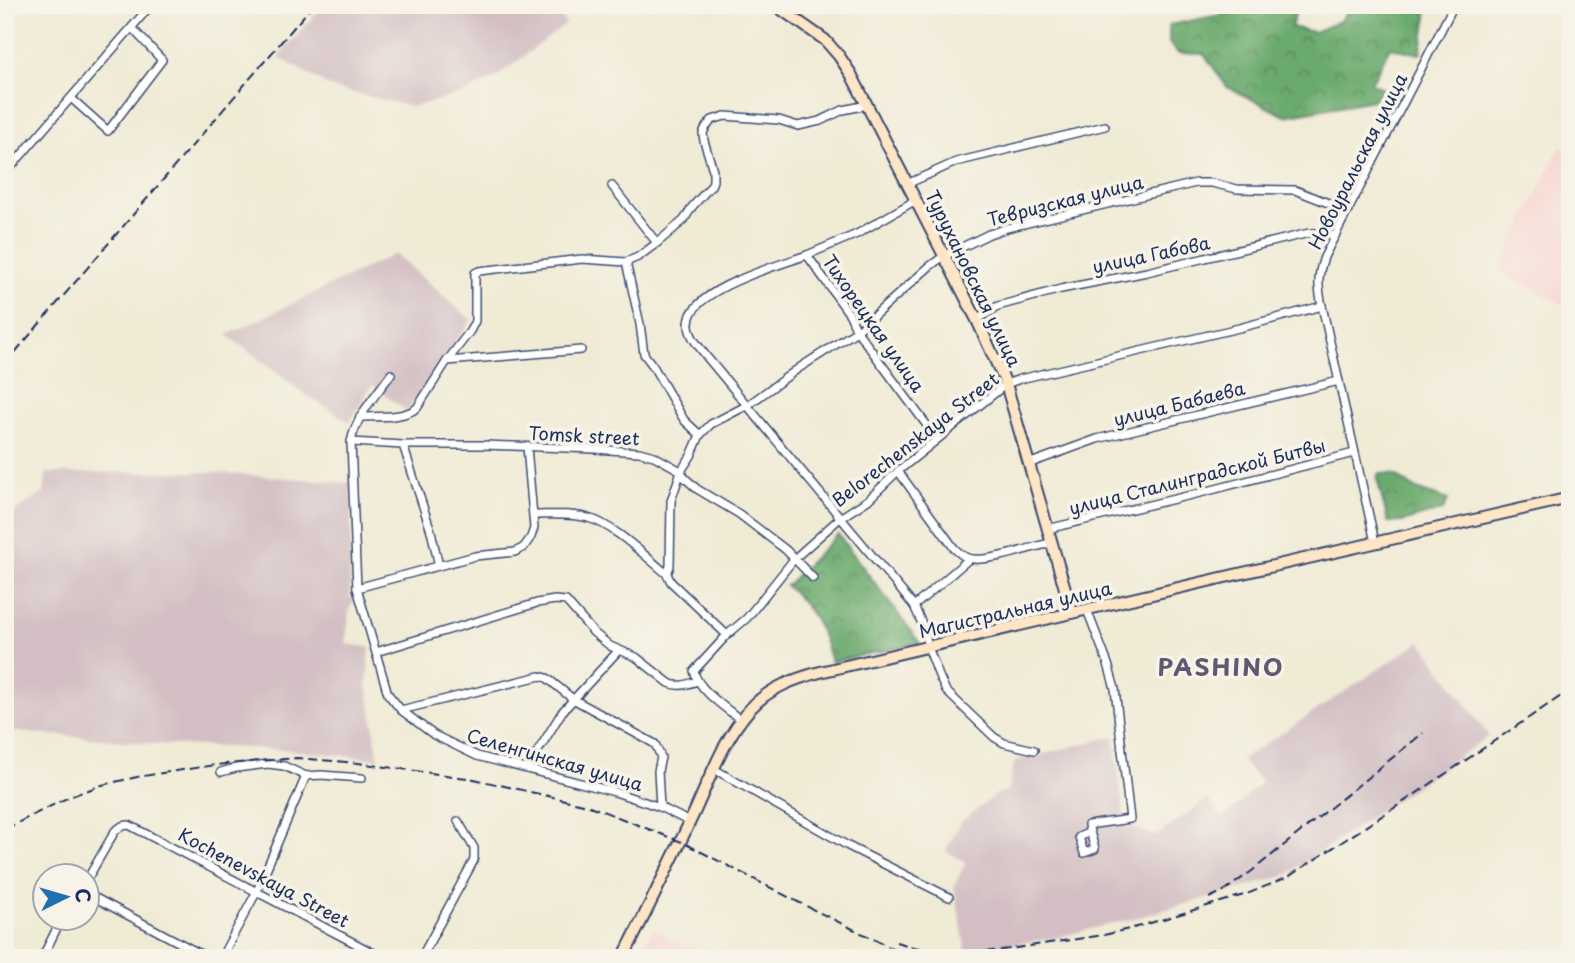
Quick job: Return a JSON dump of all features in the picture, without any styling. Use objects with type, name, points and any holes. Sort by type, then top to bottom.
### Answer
[{"type":"main road","name":"Турухановская улица","points":[[775,5],[825,40],[839,56],[867,105],[977,320],[1006,384],[1072,613]]},
{"type":"main road","name":"Магистральная улица","points":[[622,958],[729,739],[741,720],[762,698],[789,682],[820,672],[1570,498]]},
{"type":"street","points":[[5,174],[151,5]]},
{"type":"street","name":"Новоуральская улица","points":[[1375,542],[1322,306],[1319,273],[1324,257],[1454,5]]},
{"type":"street","points":[[71,98],[108,131],[162,60],[132,28]]},
{"type":"street","points":[[360,417],[400,415],[411,413],[417,408],[475,321],[475,273],[582,259],[626,262],[657,243],[684,220],[692,206],[711,186],[713,170],[703,133],[712,120],[725,116],[779,120],[798,126],[820,121],[843,110],[867,105]]},
{"type":"street","points":[[907,184],[956,162],[1105,126]]},
{"type":"street","name":"Тевризская улица","points":[[667,574],[670,566],[671,501],[681,471],[700,435],[711,424],[748,405],[799,368],[858,331],[944,256],[1007,228],[1196,183],[1212,183],[1237,189],[1295,190],[1349,211]]},
{"type":"street","points":[[612,186],[657,243]]},
{"type":"street","name":"Тихорецкая улица","points":[[916,200],[856,234],[807,255],[850,315],[858,331],[937,439]]},
{"type":"street","name":"улица Габова","points":[[977,320],[998,306],[1061,289],[1147,272],[1309,233],[1335,236]]},
{"type":"street","points":[[807,255],[752,274],[709,294],[690,316],[688,324],[694,339],[914,606],[946,691],[994,737],[1004,743],[1034,750]]},
{"type":"street","points":[[626,262],[644,354],[684,420],[700,435]]},
{"type":"street","name":"Belorechenskaya Street","points":[[698,681],[694,671],[756,608],[794,559],[840,518],[868,500],[898,471],[1006,384],[1322,306]]},
{"type":"street","points":[[447,362],[581,350]]},
{"type":"street","points":[[351,442],[360,417],[391,374]]},
{"type":"street","name":"улица Бабаева","points":[[1028,464],[1097,439],[1339,381]]},
{"type":"street","name":"Tomsk street","points":[[351,442],[594,449],[639,452],[654,456],[681,471],[697,488],[739,514],[786,550],[813,578]]},
{"type":"street","name":"Селенгинская улица","points":[[351,442],[357,588],[388,694],[401,710],[434,735],[477,757],[615,792],[660,807],[690,822]]},
{"type":"street","points":[[403,445],[431,531],[439,566]]},
{"type":"street","points":[[357,588],[475,556],[515,552],[524,547],[534,528],[527,447]]},
{"type":"street","name":"улица Сталинградской Битвы","points":[[1047,529],[1354,453]]},
{"type":"street","points":[[898,471],[954,548],[969,559],[984,559],[1051,542]]},
{"type":"street","points":[[533,515],[571,515],[604,524],[667,574],[671,582],[727,635]]},
{"type":"street","points":[[914,606],[969,559]]},
{"type":"street","points":[[376,652],[537,603],[566,601],[593,632],[610,646],[636,657],[674,685],[698,681],[720,704],[741,720]]},
{"type":"street","points":[[1087,610],[1115,689],[1130,820],[1088,825],[1090,832]]},
{"type":"street","points":[[527,769],[562,712],[618,651]]},
{"type":"street","points":[[401,710],[540,676],[547,678],[573,699],[655,744],[661,757],[660,807]]},
{"type":"street","points":[[221,772],[268,764],[284,766],[306,776],[362,778]]},
{"type":"street","points":[[714,769],[848,845],[949,897]]},
{"type":"street","points":[[221,958],[257,891],[306,776]]},
{"type":"street","points":[[421,958],[474,860],[474,848],[458,821]]},
{"type":"street","name":"Kochenevskaya Street","points":[[97,862],[115,831],[130,825],[383,958]]},
{"type":"street","points":[[102,901],[208,958]]},
{"type":"street","points":[[43,958],[55,932]]},
{"type":"shaded area","points":[[324,5],[553,5],[566,24],[498,76],[465,93],[413,107],[332,88],[278,57]]},
{"type":"shaded area","points":[[1560,147],[1570,152],[1568,307],[1498,272]]},
{"type":"shaded area","points":[[395,254],[471,320],[407,412],[372,385],[350,422],[302,392],[227,335]]},
{"type":"shaded area","points":[[210,472],[352,483],[350,597],[355,599],[349,609],[346,644],[370,647],[367,684],[379,759],[289,750],[156,744],[5,732],[5,518],[44,493],[46,473]]},
{"type":"shaded area","points":[[1421,641],[1489,736],[1285,876],[1136,918],[1053,938],[966,951],[954,886],[966,862],[945,851],[961,822],[998,793],[1007,792],[1015,761],[1114,736],[1125,825],[1156,836],[1208,799],[1222,819],[1262,782],[1241,760]]},
{"type":"shaded area","points":[[652,929],[715,958],[637,958]]},
{"type":"green space","points":[[1251,5],[1298,5],[1291,27],[1314,32],[1340,21],[1352,5],[1424,5],[1427,18],[1420,54],[1390,47],[1371,83],[1382,88],[1373,100],[1285,116],[1227,87],[1204,54],[1178,53],[1169,43],[1169,25],[1225,14]]},
{"type":"green space","points":[[1379,473],[1395,475],[1414,488],[1448,500],[1443,510],[1402,522],[1388,522],[1377,478]]},
{"type":"green space","points":[[838,534],[920,643],[831,662],[815,620],[786,586]]},
{"type":"railway","points":[[5,364],[313,5]]},
{"type":"railway","points":[[896,942],[932,950],[974,953],[1002,950],[1104,935],[1247,894],[1288,877],[1570,690]]},
{"type":"railway","points":[[1209,898],[1252,871],[1423,733]]},
{"type":"railway","points":[[5,829],[69,797],[102,785],[215,765],[297,758],[358,763],[474,779],[587,805],[684,843],[912,958]]},
{"type":"district","name":"PASHINO","points":[[1221,666]]}]
